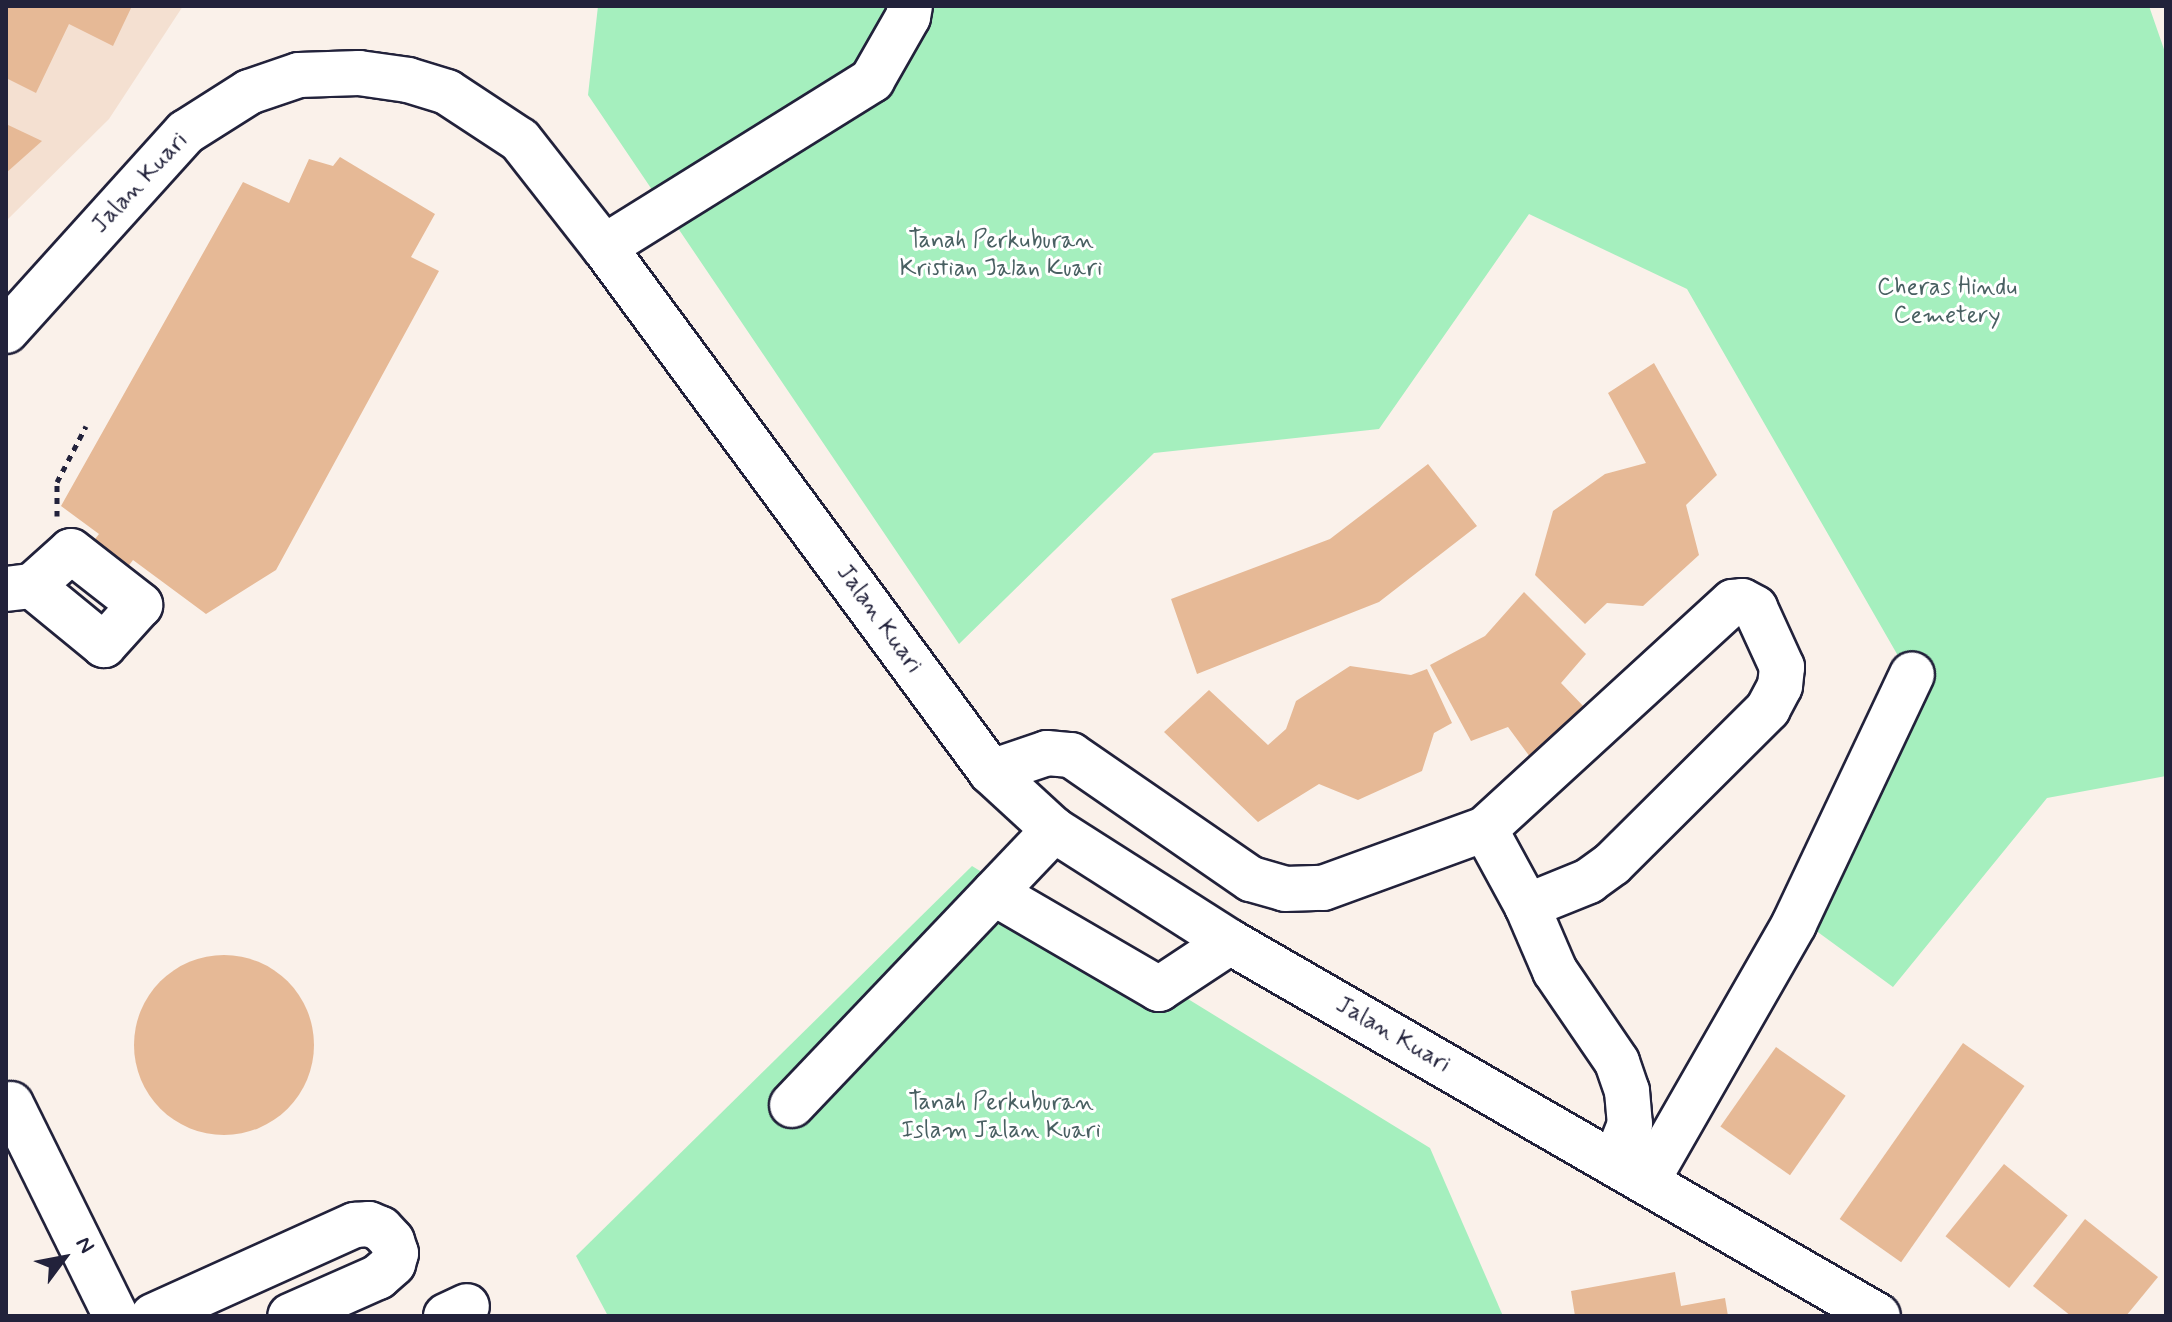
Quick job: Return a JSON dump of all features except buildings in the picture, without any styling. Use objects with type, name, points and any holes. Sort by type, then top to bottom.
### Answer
[{"type":"street","points":[[604,247],[872,80],[908,17],[910,6]]},
{"type":"street","name":"Jalan Kuari","points":[[7,331],[186,132],[249,92],[299,75],[359,73],[408,80],[447,92],[520,140],[604,247],[991,772],[1054,830],[1230,942],[1631,1172],[1841,1305],[1878,1316]]},
{"type":"street","points":[[68,551],[145,590],[139,608],[104,645],[19,587],[68,551]]},
{"type":"street","points":[[991,772],[1047,753],[1071,755],[1217,859],[1251,879],[1285,889],[1323,888],[1485,829],[1733,602],[1742,601],[1755,608],[1782,667],[1780,686],[1768,709],[1612,864],[1589,881],[1527,906]]},
{"type":"street","points":[[1631,1172],[1794,924],[1912,674]]},
{"type":"street","points":[[1485,829],[1527,906],[1555,971],[1617,1062],[1627,1091],[1631,1172]]},
{"type":"street","points":[[792,1105],[1054,830]]},
{"type":"street","points":[[994,893],[1159,989],[1230,942]]},
{"type":"street","points":[[8,1104],[116,1316]]},
{"type":"street","points":[[153,1316],[355,1225],[369,1224],[381,1229],[392,1241],[396,1253],[393,1264],[378,1277],[290,1316]]},
{"type":"path","points":[[68,551],[58,526],[57,482],[86,426]]},
{"type":"shaded area","points":[[6,6],[183,6],[109,119],[6,221]]},
{"type":"green space","points":[[598,6],[2149,6],[2166,55],[2166,776],[2047,798],[1893,987],[1789,911],[1901,661],[1687,289],[1529,214],[1379,429],[1154,453],[959,644],[588,95]]},
{"type":"green space","name":"Tanah Perkuburan Islam Jalan Kuari","points":[[972,866],[1430,1148],[1503,1316],[608,1316],[576,1256]]},
{"type":"park label","name":"Tanah Perkuburan Kristian Jalan Kuari","points":[[1001,255]]},
{"type":"park label","name":"Cheras Hindu Cemetery","points":[[1947,302]]}]
